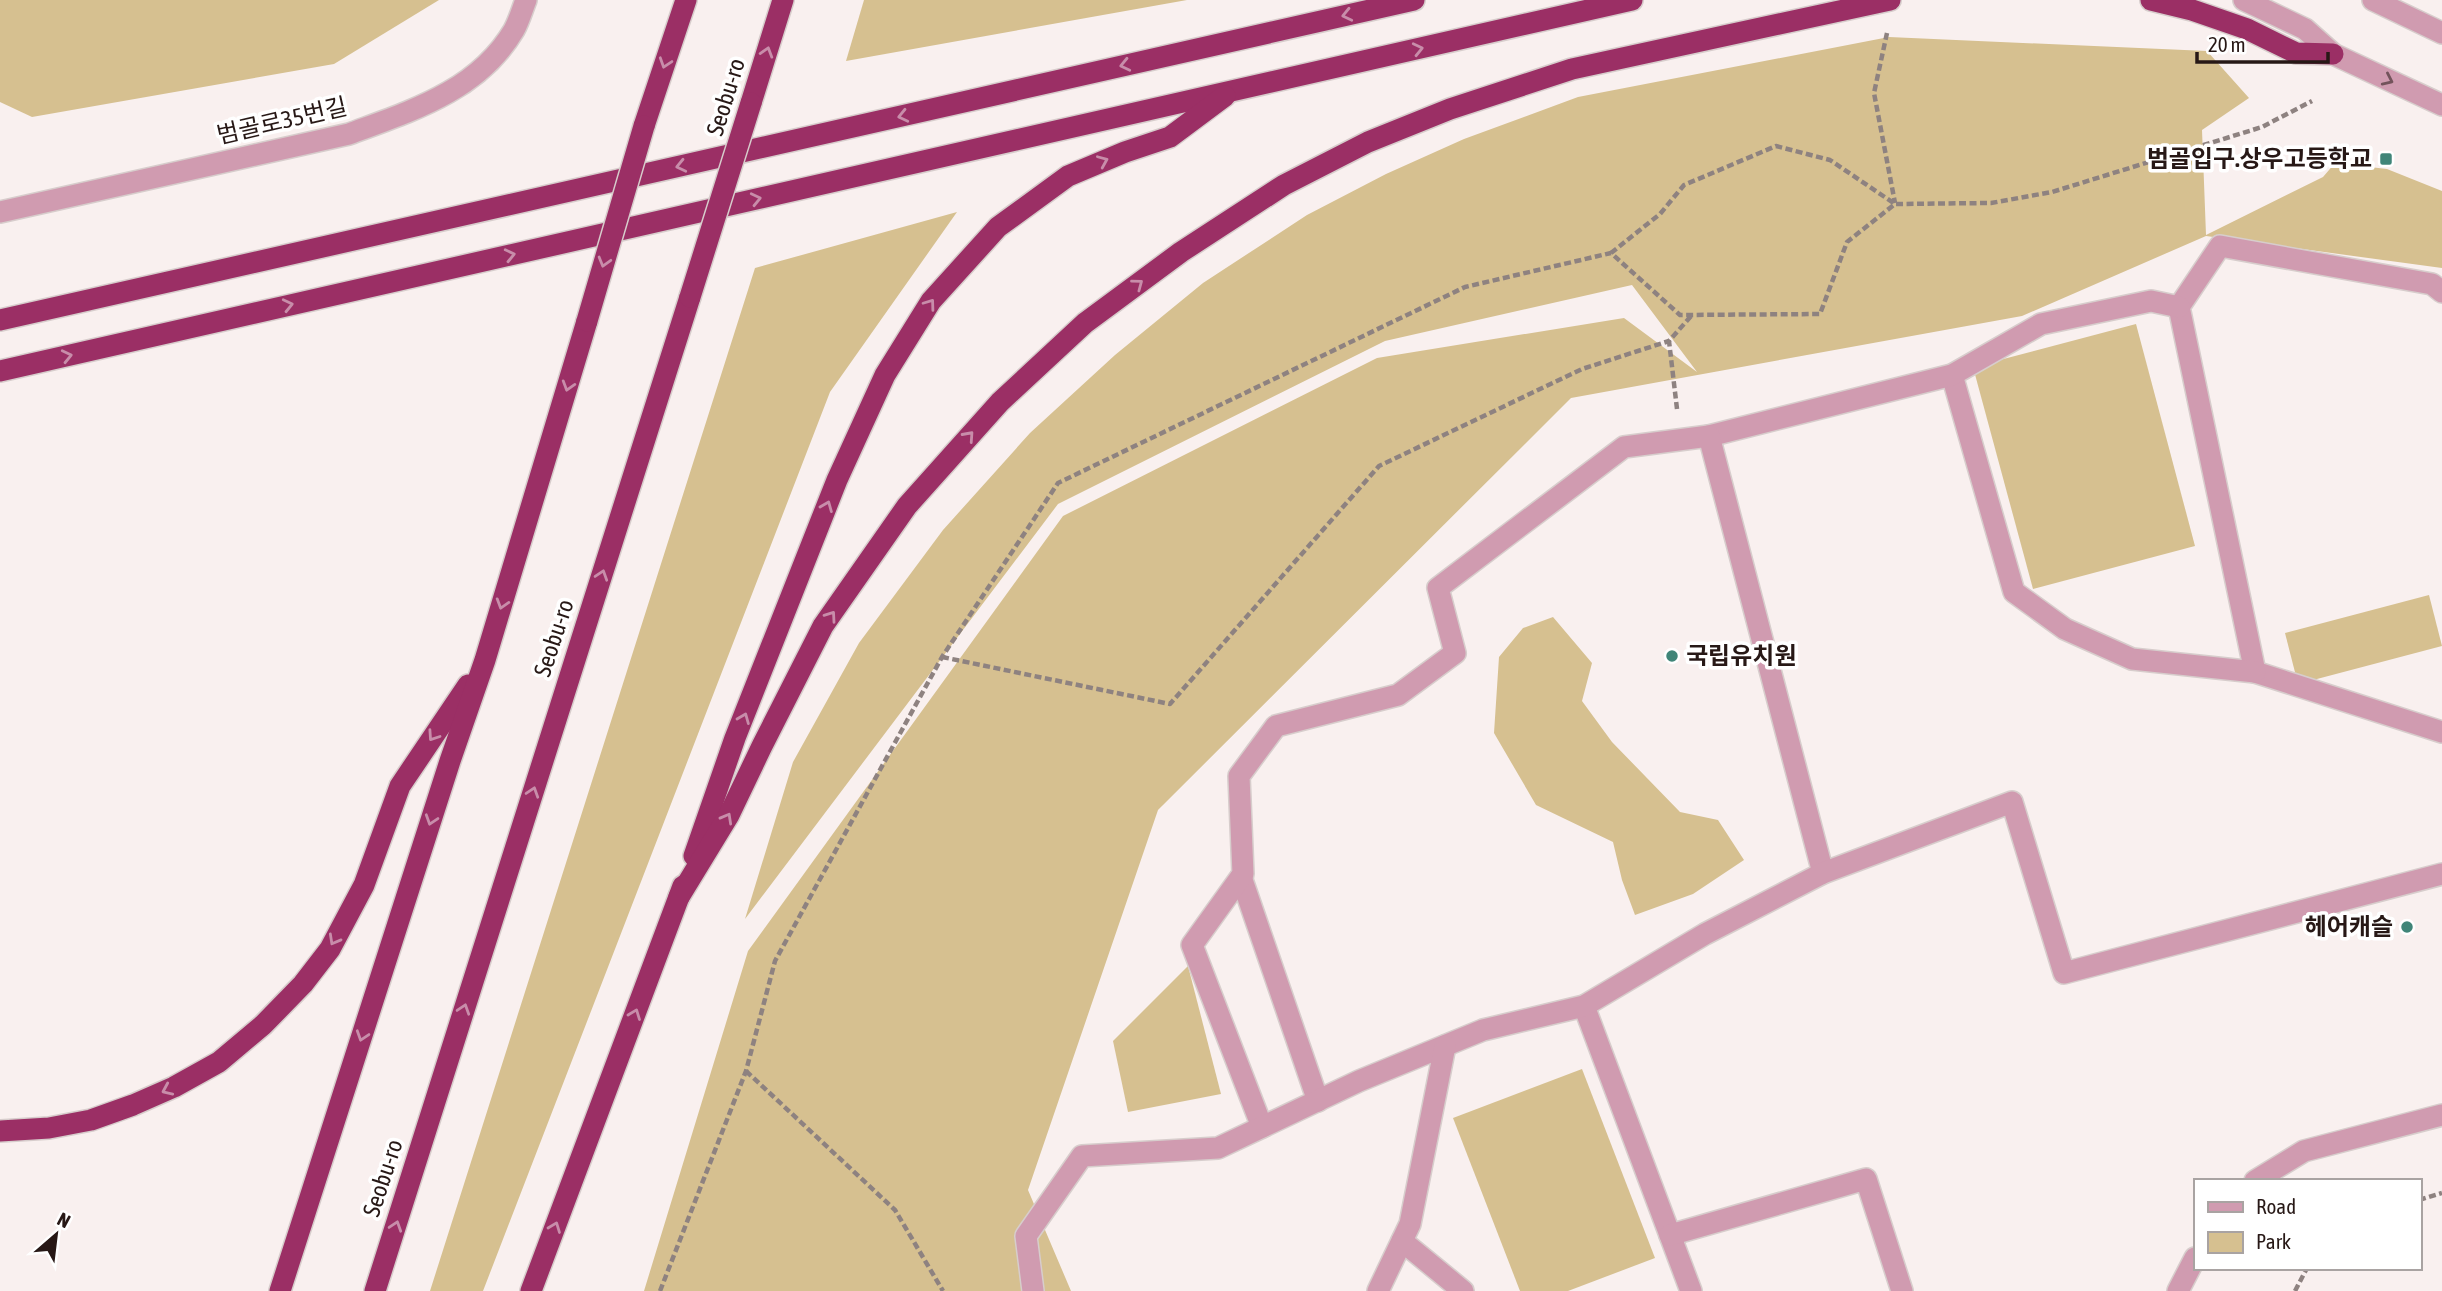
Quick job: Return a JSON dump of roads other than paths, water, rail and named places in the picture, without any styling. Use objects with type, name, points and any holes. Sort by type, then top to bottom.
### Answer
[{"type":"highway","points":[[280,1291],[485,660],[644,126],[686,0]]},
{"type":"highway","name":"Seobu-ro","points":[[375,1291],[783,0]]},
{"type":"highway","points":[[0,320],[1413,0]]},
{"type":"highway","points":[[0,371],[1632,0]]},
{"type":"highway","points":[[679,897],[729,815],[823,626],[907,506],[1000,402],[1085,323],[1181,252],[1284,185],[1368,142],[1450,109],[1572,69],[1890,0]]},
{"type":"highway","points":[[2151,0],[2192,9],[2236,25],[2296,53],[2333,54]]},
{"type":"highway","points":[[531,1291],[736,738],[838,480],[885,375],[931,301],[998,227],[1068,176],[1170,137],[1232,91]]},
{"type":"highway","points":[[0,1131],[60,1126],[91,1120],[133,1105],[174,1087],[219,1062],[263,1025],[303,984],[330,948],[363,885],[400,786],[485,660]]},
{"type":"street","name":"범골로35번길","points":[[0,212],[349,134],[404,114],[448,95],[485,69],[515,30],[526,0]]},
{"type":"street","points":[[2244,0],[2305,29],[2333,54],[2442,105]]},
{"type":"street","points":[[2373,0],[2442,33]]},
{"type":"street","points":[[2255,672],[2179,307],[2220,246],[2432,284],[2442,292]]},
{"type":"street","points":[[1262,1127],[1192,945],[1243,874],[1239,776],[1276,726],[1398,695],[1455,653],[1438,588],[1624,447],[1709,436],[1952,375],[2041,324],[2151,302],[2179,307]]},
{"type":"street","points":[[1952,375],[2014,592],[2065,629],[2132,659],[2255,672],[2440,726]]},
{"type":"street","points":[[1709,436],[1823,873]]},
{"type":"street","points":[[1033,1291],[1026,1236],[1082,1156],[1218,1148],[1318,1101],[1483,1030],[1584,1006],[1704,934],[1823,873],[2012,802],[2064,973],[2442,874]]},
{"type":"street","points":[[1241,877],[1318,1101]]},
{"type":"street","points":[[1584,1006],[1691,1291]]},
{"type":"street","points":[[1378,1291],[1410,1224],[1445,1046]]},
{"type":"street","points":[[2258,1179],[2304,1151],[2442,1115]]},
{"type":"street","points":[[1670,1235],[1866,1179],[1902,1291]]},
{"type":"street","points":[[1402,1241],[1463,1291]]},
{"type":"street","points":[[2178,1291],[2194,1260]]},
{"type":"place","name":"범골입구.상우고등학교","points":[[2386,159]]},
{"type":"place","name":"국립유치원","points":[[1672,656]]},
{"type":"place","name":"헤어캐슬","points":[[2407,927]]}]
